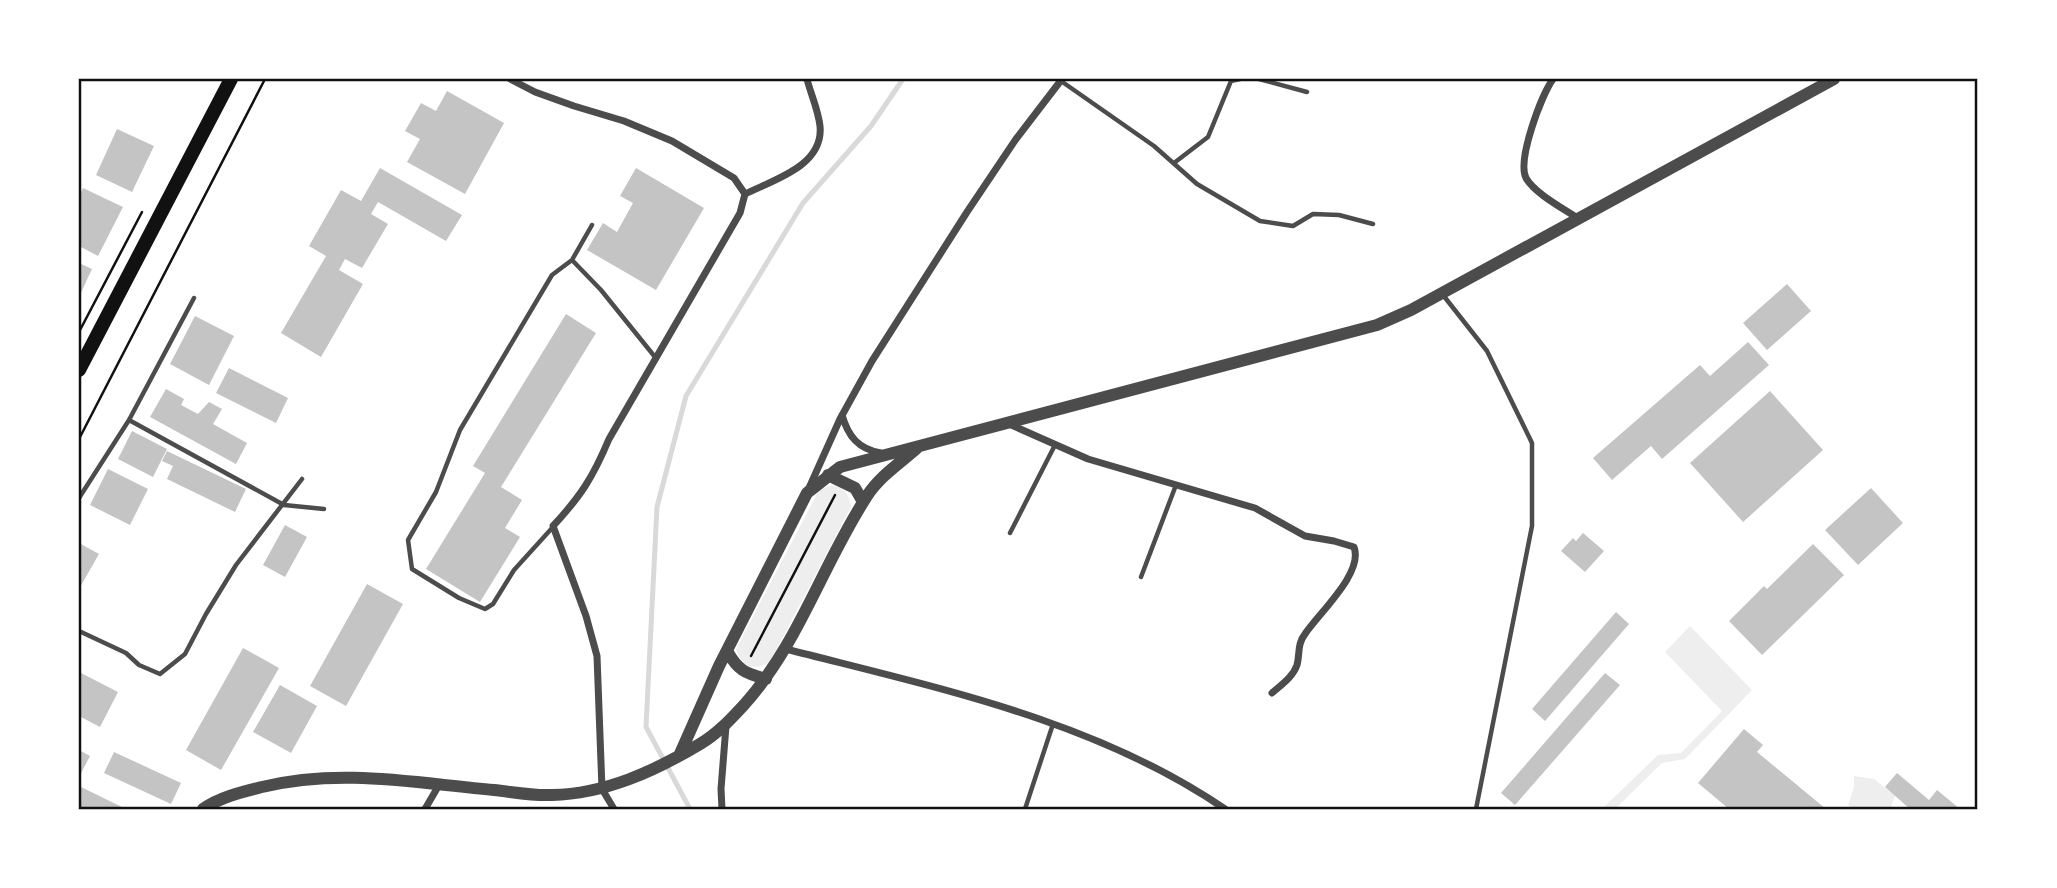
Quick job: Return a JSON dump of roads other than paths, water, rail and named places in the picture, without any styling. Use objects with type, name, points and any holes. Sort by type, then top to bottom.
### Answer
[{"type":"main road","points":[[79,370],[231,79]]},
{"type":"street","points":[[510,79],[574,107],[624,121],[672,141],[734,178],[745,194]]},
{"type":"street","points":[[614,809],[603,789],[597,656],[586,616],[553,526],[579,498],[595,471],[609,439],[740,213],[745,194],[802,166],[810,159],[818,145],[821,129],[807,79]]},
{"type":"street","points":[[1553,79],[1546,88],[1535,119],[1524,170],[1533,187],[1579,219]]},
{"type":"street","points":[[807,493],[841,467],[1364,329],[1411,310],[1835,79]]},
{"type":"street","points":[[679,756],[727,650],[807,493],[842,415],[872,361],[1016,139],[1061,80]]},
{"type":"street","points":[[842,415],[847,431],[858,444],[870,451],[886,454]]},
{"type":"street","points":[[1005,422],[1088,458],[1255,508],[1305,536],[1354,547],[1357,554],[1354,565],[1342,587],[1304,635],[1298,646],[1298,662],[1293,673],[1272,693]]},
{"type":"street","points":[[203,809],[236,794],[289,781],[323,777],[383,778],[551,796],[603,789],[679,756],[703,743],[726,725],[766,679],[786,649],[863,502],[886,475],[919,446]]},
{"type":"street","points":[[828,475],[855,488],[863,502]]},
{"type":"street","points":[[786,649],[917,683],[1053,723],[1143,760],[1190,785],[1224,809]]},
{"type":"street","points":[[727,650],[736,667],[766,679]]},
{"type":"street","points":[[722,809],[726,725]]},
{"type":"street","points":[[425,809],[440,784]]},
{"type":"lane","points":[[1174,163],[1208,137],[1231,81],[1240,79]]},
{"type":"lane","points":[[1259,79],[1307,92]]},
{"type":"lane","points":[[1061,80],[1154,146],[1198,184],[1260,221],[1293,226],[1313,214],[1339,215],[1373,224]]},
{"type":"lane","points":[[553,526],[514,570],[493,604],[485,609],[459,598],[412,569],[409,558],[408,540],[436,492],[460,430],[552,275],[572,260],[592,225]]},
{"type":"lane","points":[[572,260],[601,290],[655,358]]},
{"type":"lane","points":[[1442,293],[1487,351],[1532,443],[1532,526],[1476,809]]},
{"type":"lane","points":[[79,498],[129,419],[194,298]]},
{"type":"lane","points":[[129,419],[284,505],[324,509]]},
{"type":"lane","points":[[1010,533],[1055,444]]},
{"type":"lane","points":[[79,631],[126,653],[139,665],[160,674],[185,654],[236,565],[302,480]]},
{"type":"lane","points":[[1141,577],[1177,484]]},
{"type":"lane","points":[[1025,809],[1053,723]]},
{"type":"waterway","points":[[690,809],[646,727],[657,507],[686,396],[803,203],[871,126],[903,79]]}]
